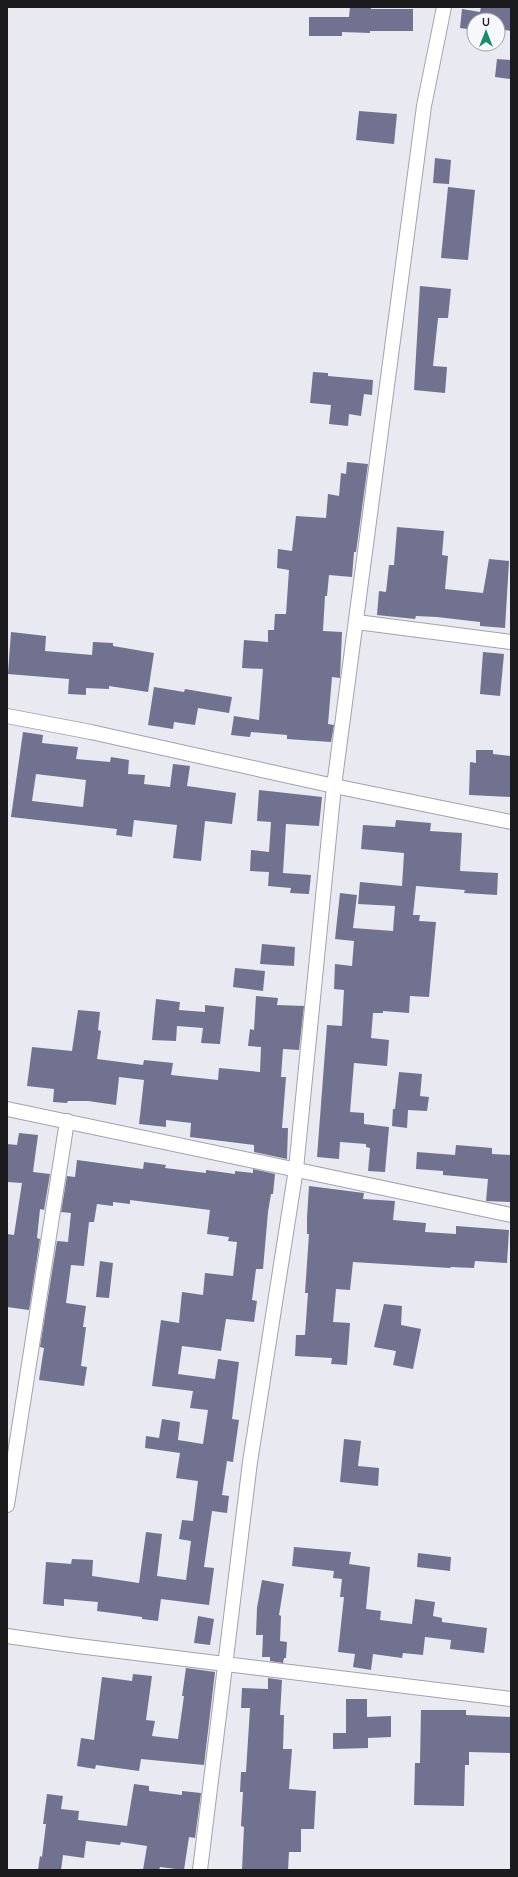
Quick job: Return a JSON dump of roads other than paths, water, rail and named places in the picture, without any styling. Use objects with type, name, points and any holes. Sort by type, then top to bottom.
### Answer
[{"type":"street","points":[[200,1870],[224,1664],[250,1462],[296,1169],[334,786],[424,106],[444,7]]},
{"type":"street","points":[[356,622],[511,642]]},
{"type":"street","points":[[7,716],[91,732],[334,786],[511,822]]},
{"type":"street","points":[[7,1109],[511,1215]]},
{"type":"street","points":[[7,1505],[67,1121]]},
{"type":"street","points":[[7,1636],[511,1699]]}]
